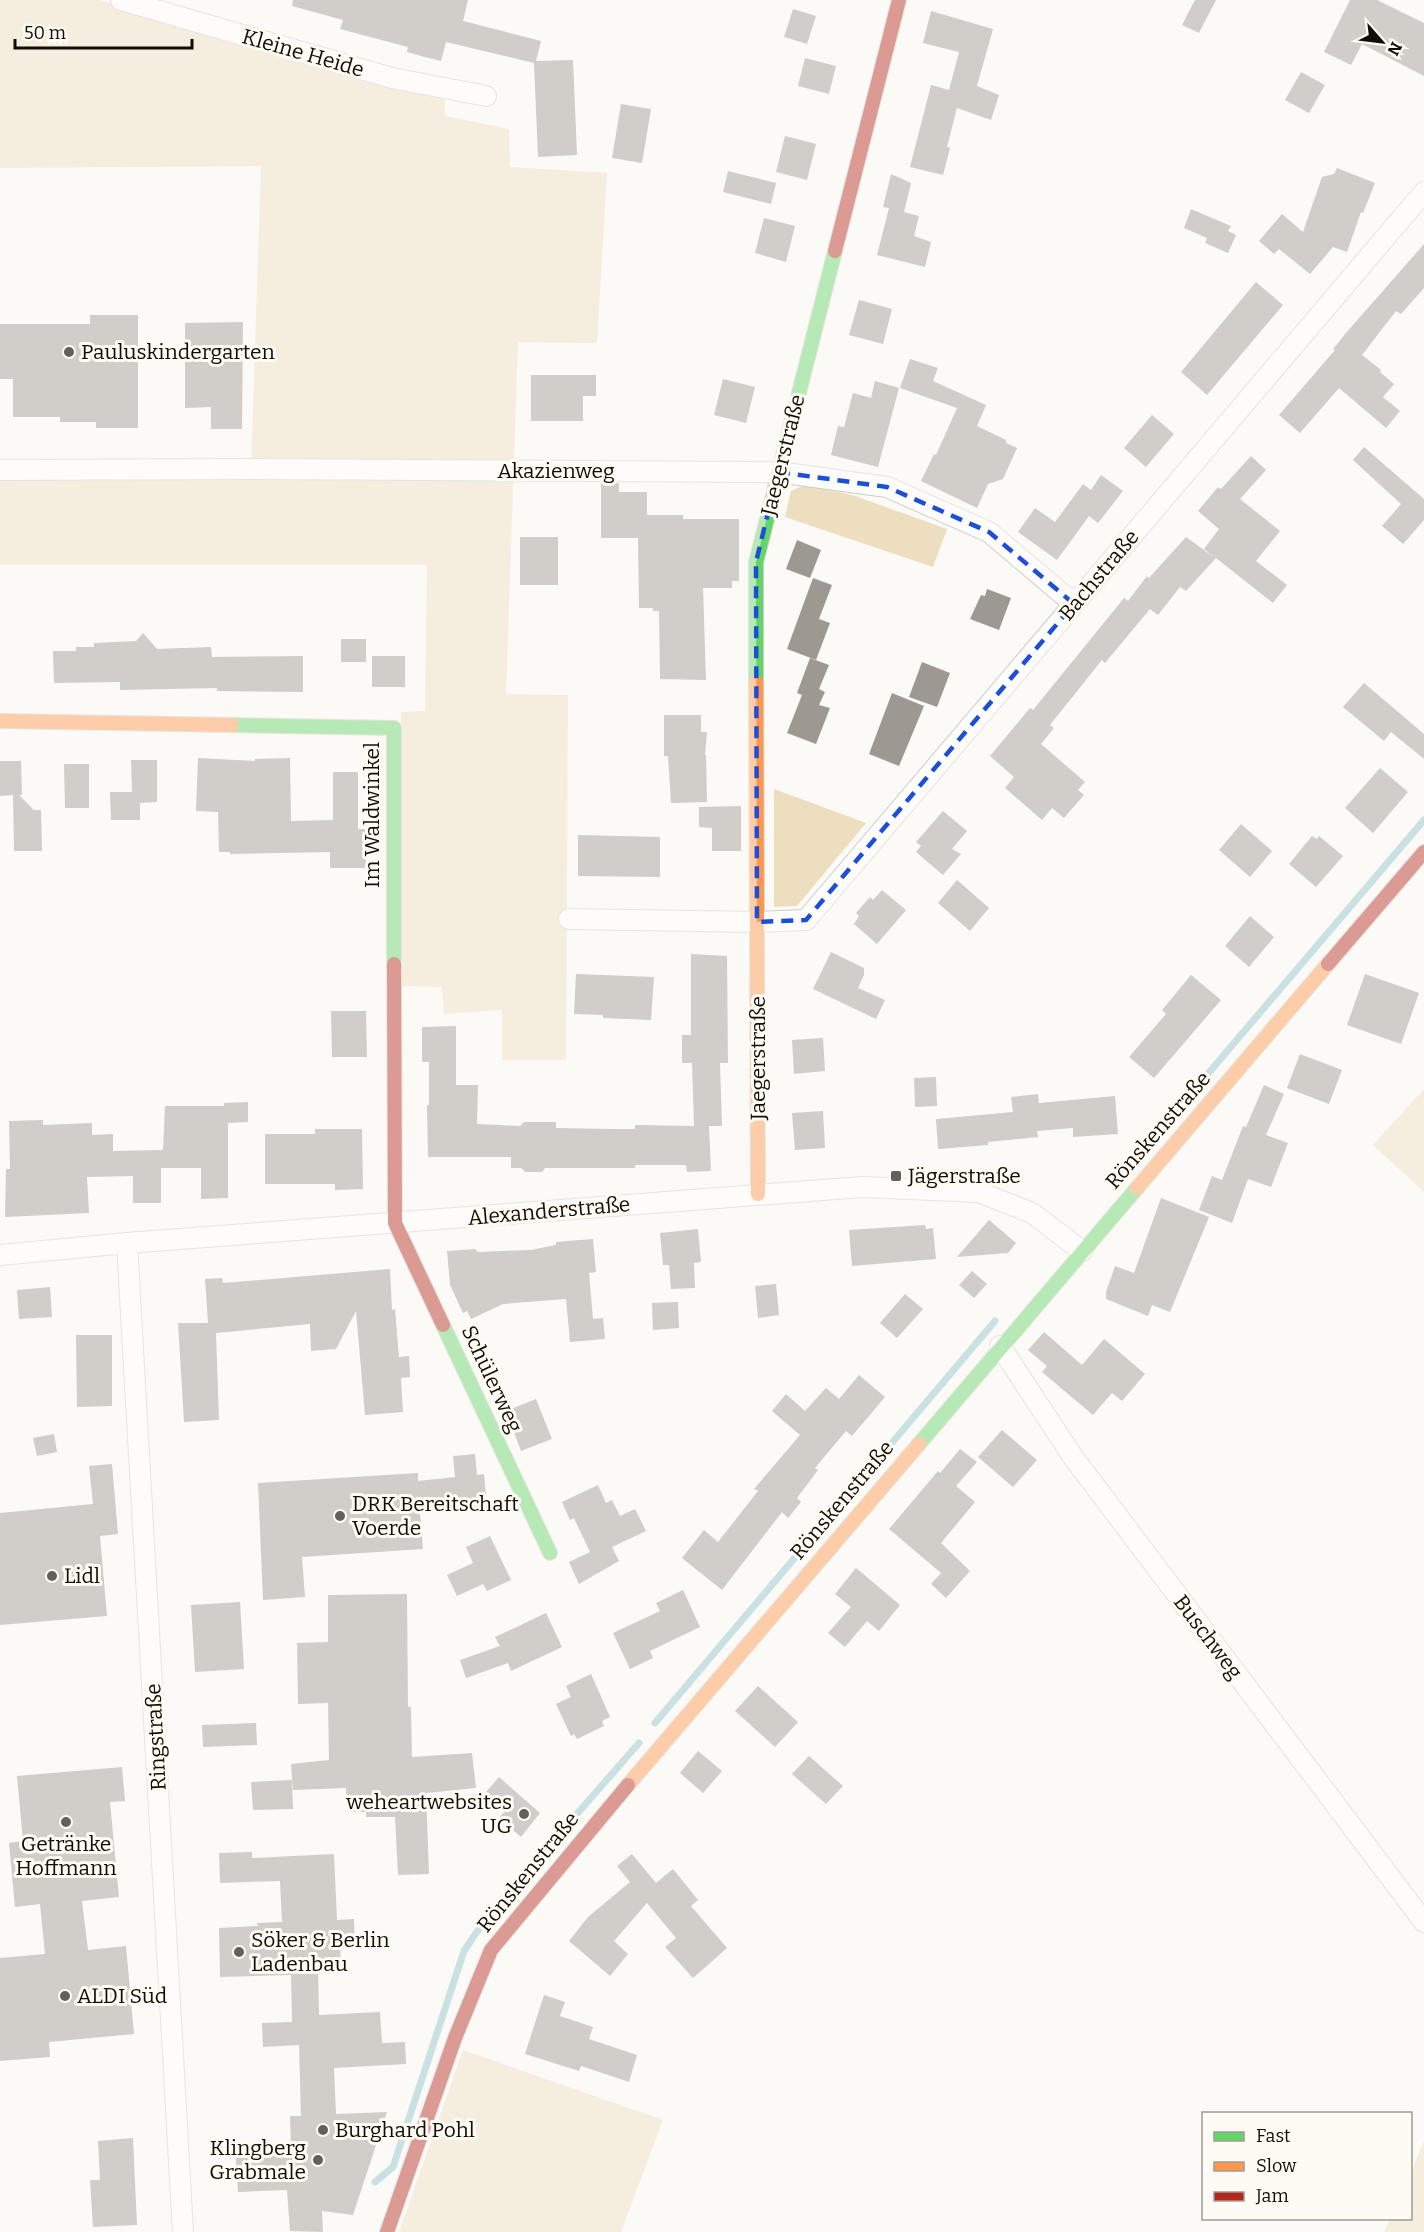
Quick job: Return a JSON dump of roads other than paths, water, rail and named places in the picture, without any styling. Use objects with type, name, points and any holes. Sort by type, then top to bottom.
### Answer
[{"type":"street","name":"Kleine Heide","points":[[121,0],[392,78],[486,96]]},
{"type":"street","name":"Jaegerstraße","points":[[758,1194],[756,562],[899,0]]},
{"type":"street","name":"Bachstraße","points":[[757,922],[806,920],[1424,192]]},
{"type":"street","name":"Akazienweg","points":[[0,470],[778,472],[887,487],[989,532],[1074,604]]},
{"type":"street","name":"Im Waldwinkel","points":[[0,721],[394,728],[395,1223]]},
{"type":"street","name":"Rönskenstraße","points":[[387,2232],[455,2038],[491,1950],[582,1838],[1000,1346],[1424,852]]},
{"type":"street","points":[[569,919],[757,922]]},
{"type":"street","name":"Alexanderstraße","points":[[0,1255],[127,1242],[862,1187],[979,1192],[1032,1213],[1082,1251]]},
{"type":"street","name":"Schülerweg","points":[[395,1223],[550,1553]]},
{"type":"street","name":"Ringstraße","points":[[127,1242],[183,2232]]},
{"type":"street","name":"Buschweg","points":[[1000,1346],[1073,1457],[1424,1922]]},
{"type":"waterway","points":[[1126,1170],[1424,820]]},
{"type":"waterway","points":[[655,1723],[995,1321]]},
{"type":"waterway","points":[[375,2182],[393,2167],[464,1951],[486,1918],[639,1743]]},
{"type":"place","name":"Pauluskindergarten","points":[[69,352]]},
{"type":"place","name":"Jägerstraße","points":[[896,1176]]},
{"type":"place","name":"DRK Bereitschaft Voerde","points":[[340,1516]]},
{"type":"place","name":"Lidl","points":[[52,1576]]},
{"type":"place","name":"weheartwebsites UG","points":[[524,1814]]},
{"type":"place","name":"Getränke Hoffmann","points":[[66,1822]]},
{"type":"place","name":"Söker & Berlin Ladenbau","points":[[239,1952]]},
{"type":"place","name":"ALDI Süd","points":[[65,1996]]},
{"type":"place","name":"Burghard Pohl","points":[[323,2130]]},
{"type":"place","name":"Klingberg Grabmale","points":[[318,2160]]}]
